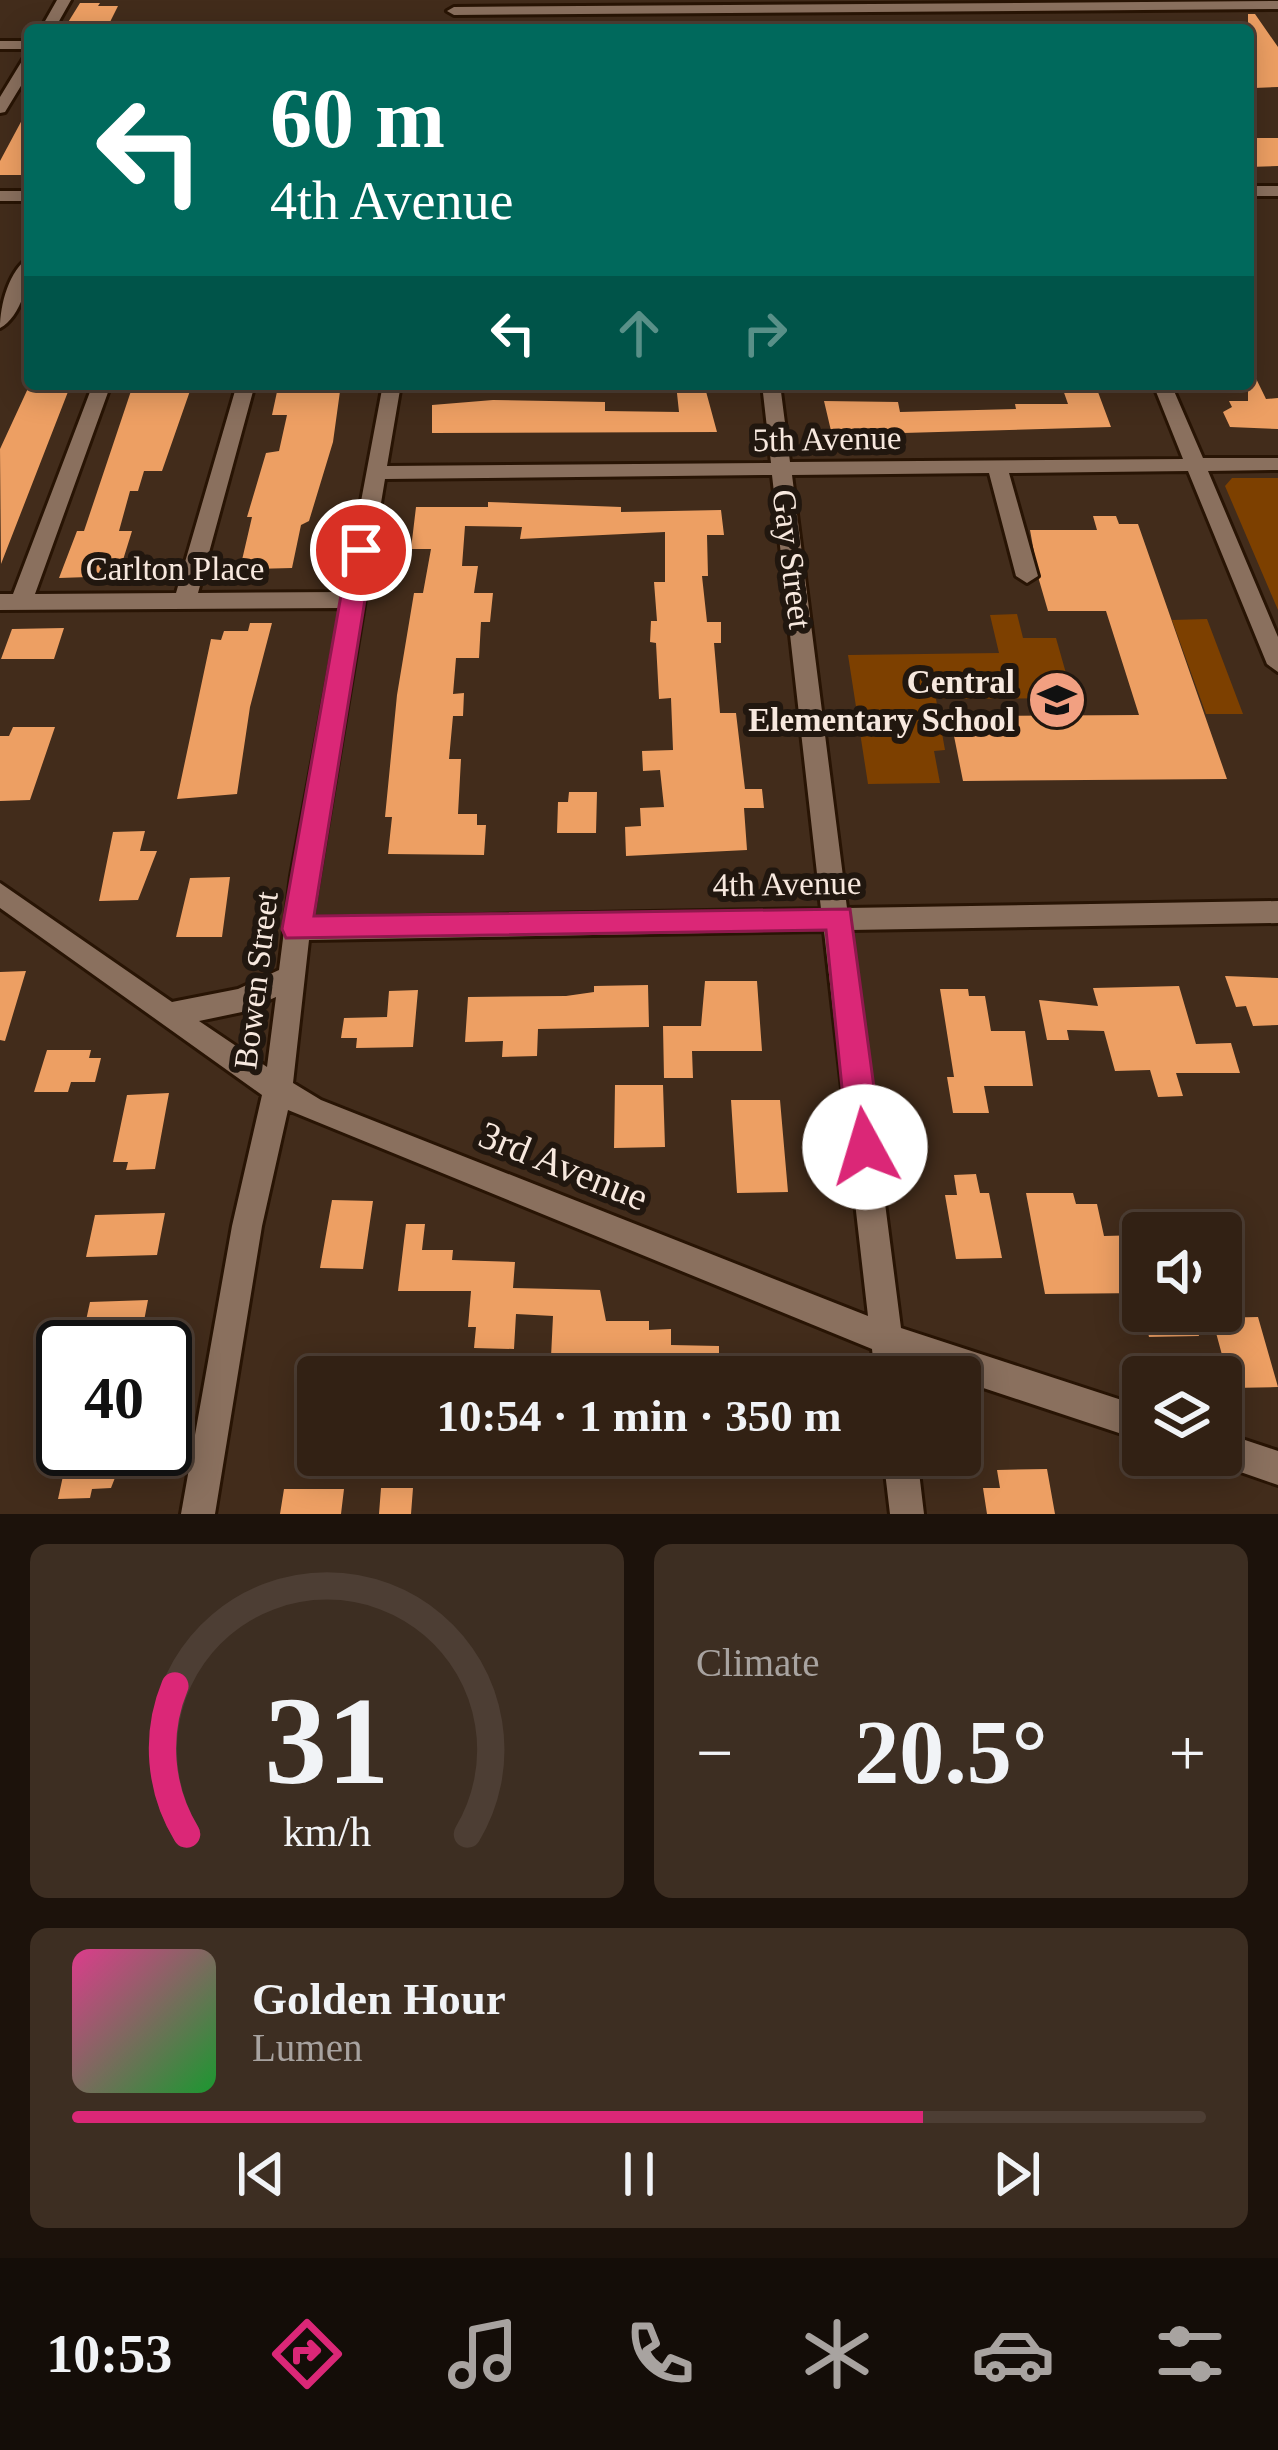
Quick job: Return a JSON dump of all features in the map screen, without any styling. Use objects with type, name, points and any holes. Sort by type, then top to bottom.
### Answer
[{"type":"street","points":[[455,5],[1278,5]]},
{"type":"street","points":[[0,109],[24,69]]},
{"type":"street","points":[[0,323],[24,274]]},
{"type":"street","points":[[10,602],[99,390]]},
{"type":"street","points":[[185,601],[244,390]]},
{"type":"street","name":"Bowen Street","points":[[198,1514],[247,1226],[278,1089],[297,929],[350,600],[391,390]]},
{"type":"street","name":"Gay Street","points":[[772,390],[839,917],[888,1356]]},
{"type":"street","points":[[1165,390],[1278,664]]},
{"type":"street","name":"5th Avenue","points":[[377,473],[1278,464]]},
{"type":"street","points":[[998,467],[1027,576]]},
{"type":"street","name":"Carlton Place","points":[[10,602],[350,600]]},
{"type":"street","name":"3rd Avenue","points":[[0,894],[311,1108],[886,1339],[1122,1417]]},
{"type":"street","name":"4th Avenue","points":[[297,929],[1278,912]]},
{"type":"street","points":[[171,1014],[242,1000],[291,977]]},
{"type":"street","points":[[1242,1456],[1278,1468]]},
{"type":"street","points":[[903,1476],[908,1514]]},
{"type":"shaded area","points":[[1232,478],[1278,478],[1278,610],[1225,486]]},
{"type":"shaded area","points":[[1017,614],[1023,638],[1056,638],[1073,698],[936,699],[945,750],[934,751],[940,783],[868,784],[848,655],[999,653],[990,615]]},
{"type":"shaded area","points":[[1207,619],[1243,714],[1206,714],[1172,620]]},
{"type":"building","points":[[80,3],[118,6],[109,24],[67,24]]},
{"type":"building","points":[[1248,14],[1255,14],[1278,47],[1278,87],[1254,88],[1254,24],[1248,24]]},
{"type":"building","points":[[24,116],[24,175],[0,175],[0,161]]},
{"type":"building","points":[[1254,138],[1278,138],[1278,166],[1254,167]]},
{"type":"building","points":[[1254,374],[1266,399],[1278,398],[1278,429],[1230,427],[1223,412],[1232,407],[1229,401],[1248,401]]},
{"type":"building","points":[[27,390],[69,390],[1,564],[0,449]]},
{"type":"building","points":[[131,390],[190,390],[162,471],[144,471],[138,491],[130,491],[119,531],[132,531],[118,576],[59,578],[77,531],[84,531]]},
{"type":"building","points":[[277,390],[340,390],[333,442],[309,521],[301,525],[292,568],[252,569],[254,560],[242,560],[252,517],[247,517],[266,453],[279,451],[287,415],[272,415]]},
{"type":"building","points":[[677,390],[706,390],[717,432],[432,433],[432,405],[493,400],[605,402],[605,411],[679,412]]},
{"type":"building","points":[[1063,390],[1097,390],[1111,427],[832,435],[824,401],[898,402],[900,412],[1068,404]]},
{"type":"building","points":[[488,502],[621,507],[621,512],[721,510],[724,535],[707,535],[708,576],[702,576],[707,622],[721,622],[721,643],[714,643],[720,713],[736,713],[745,789],[762,789],[764,808],[744,808],[747,850],[626,856],[625,827],[641,826],[640,808],[664,807],[660,770],[643,771],[642,751],[673,750],[671,698],[659,699],[656,643],[650,642],[651,621],[657,621],[654,582],[665,582],[665,532],[520,539],[522,527],[465,526],[462,566],[478,566],[474,593],[493,593],[490,622],[481,622],[479,658],[456,658],[453,694],[464,693],[463,716],[453,716],[449,759],[461,759],[458,814],[477,814],[477,825],[486,825],[484,855],[388,854],[392,817],[385,817],[397,695],[414,593],[423,593],[431,549],[411,549],[416,507],[488,507]]},
{"type":"building","name":"Central Elementary School","points":[[1093,516],[1116,516],[1119,524],[1138,524],[1227,779],[963,781],[950,716],[1139,715],[1106,611],[1048,611],[1039,580],[1030,530],[1097,530]]},
{"type":"building","points":[[250,623],[272,623],[250,707],[237,794],[177,799],[211,639],[221,640],[224,631],[248,631]]},
{"type":"building","points":[[64,628],[54,659],[1,659],[12,629]]},
{"type":"building","points":[[13,727],[55,727],[30,800],[0,801],[0,736],[9,736]]},
{"type":"building","points":[[569,792],[597,792],[596,833],[557,833],[558,802],[568,802]]},
{"type":"building","points":[[145,831],[140,851],[157,851],[138,900],[99,901],[113,832]]},
{"type":"building","points":[[230,877],[222,937],[176,937],[190,878]]},
{"type":"building","points":[[26,971],[5,1041],[0,1040],[0,972]]},
{"type":"building","points":[[1225,976],[1278,978],[1278,1025],[1253,1026],[1246,1006],[1236,1007]]},
{"type":"building","points":[[705,981],[757,981],[762,1051],[692,1051],[693,1078],[664,1078],[663,1026],[701,1026]]},
{"type":"building","points":[[648,985],[649,1027],[538,1029],[537,1056],[502,1057],[503,1041],[465,1042],[468,997],[566,996],[594,992],[594,986]]},
{"type":"building","points":[[1179,986],[1196,1044],[1231,1043],[1240,1073],[1176,1073],[1183,1096],[1158,1097],[1150,1070],[1115,1071],[1104,1031],[1067,1030],[1069,1040],[1047,1040],[1039,1000],[1098,1006],[1093,988]]},
{"type":"building","points":[[940,989],[968,989],[969,996],[985,996],[991,1031],[1025,1031],[1033,1086],[984,1086],[989,1113],[953,1113],[947,1077],[954,1077]]},
{"type":"building","points":[[418,990],[413,1047],[356,1048],[357,1038],[341,1038],[344,1018],[387,1017],[389,991]]},
{"type":"building","points":[[47,1050],[91,1050],[89,1058],[101,1058],[95,1082],[71,1082],[68,1092],[34,1092]]},
{"type":"building","points":[[615,1085],[663,1085],[665,1147],[614,1148]]},
{"type":"building","points":[[169,1093],[155,1169],[126,1170],[128,1162],[113,1162],[127,1095]]},
{"type":"building","points":[[731,1100],[780,1100],[788,1192],[737,1193]]},
{"type":"building","points":[[976,1174],[980,1193],[989,1193],[1002,1258],[956,1259],[945,1195],[957,1195],[954,1175]]},
{"type":"building","points":[[1026,1193],[1073,1193],[1076,1204],[1097,1204],[1104,1236],[1122,1236],[1122,1293],[1045,1294]]},
{"type":"building","points":[[332,1200],[373,1201],[363,1269],[320,1268]]},
{"type":"building","points":[[165,1213],[157,1255],[86,1257],[95,1215]]},
{"type":"building","points":[[406,1224],[425,1224],[422,1250],[453,1250],[452,1260],[515,1262],[513,1288],[600,1290],[606,1321],[649,1321],[649,1330],[671,1329],[671,1345],[719,1346],[719,1356],[551,1356],[553,1316],[516,1314],[514,1349],[474,1348],[476,1327],[468,1327],[471,1291],[398,1291]]},
{"type":"building","points":[[148,1300],[144,1320],[86,1320],[90,1302]]},
{"type":"building","points":[[1242,1317],[1258,1317],[1278,1387],[1242,1388],[1242,1356],[1222,1356],[1216,1332],[1242,1332]]},
{"type":"building","points":[[1148,1332],[1198,1332],[1199,1336],[1149,1337]]},
{"type":"building","points":[[1047,1469],[1055,1514],[987,1514],[983,1488],[1000,1488],[997,1470]]},
{"type":"building","points":[[63,1476],[116,1476],[111,1488],[92,1489],[90,1498],[58,1499]]},
{"type":"building","points":[[381,1488],[413,1488],[411,1514],[379,1514]]},
{"type":"building","points":[[284,1489],[344,1489],[341,1514],[280,1514]]},
{"type":"place","name":"Central Elementary School","points":[[1057,700]]},
{"type":"route","points":[[361,550],[297,929],[839,917],[865,1147]]}]
